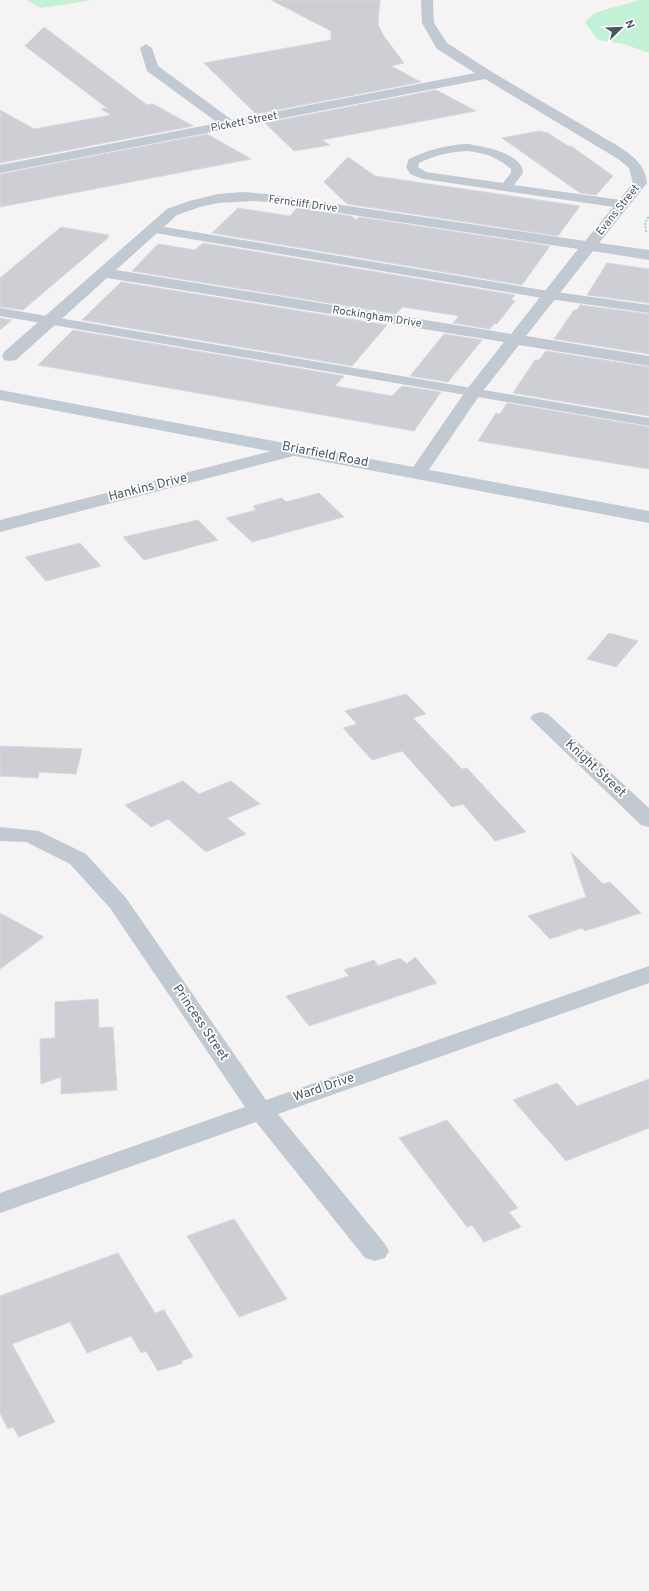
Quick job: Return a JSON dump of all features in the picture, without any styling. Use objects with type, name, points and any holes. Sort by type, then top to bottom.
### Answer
[{"type":"main road","name":"Briarfield Road","points":[[0,395],[649,517]]},
{"type":"street","name":"Evans Street","points":[[418,473],[473,393],[621,204],[640,182],[640,172],[630,161],[487,75],[442,46],[428,24],[427,0]]},
{"type":"street","points":[[146,48],[152,68],[230,125]]},
{"type":"street","name":"Pickett Street","points":[[0,169],[487,75]]},
{"type":"street","name":"Ferncliff Drive","points":[[10,356],[172,212],[186,206],[243,195],[649,255]]},
{"type":"street","name":"Rockingham Drive","points":[[105,273],[649,361]]},
{"type":"street","name":"Hankins Drive","points":[[0,526],[295,450]]},
{"type":"street","name":"Knight Street","points":[[541,718],[649,820]]},
{"type":"street","name":"Princess Street","points":[[0,834],[31,836],[78,859],[118,903],[260,1110],[375,1251]]},
{"type":"street","name":"Ward Drive","points":[[0,1203],[649,974]]},
{"type":"lane","points":[[506,187],[518,173],[517,168],[489,150],[462,148],[430,154],[413,162],[412,166],[414,171],[423,175],[621,204]]},
{"type":"lane","points":[[153,229],[549,295],[649,309]]},
{"type":"lane","points":[[0,312],[649,422]]},
{"type":"path","points":[[649,216],[646,219],[644,227],[649,235]]},
{"type":"green space","points":[[26,0],[92,0],[41,8]]},
{"type":"green space","points":[[639,0],[649,0],[649,53],[624,44],[598,40],[585,22],[594,13]]},
{"type":"building","points":[[271,0],[380,0],[378,24],[383,35],[404,63],[391,66],[421,82],[256,114],[204,63],[331,40],[331,31]]},
{"type":"building","points":[[44,27],[147,105],[153,104],[193,126],[0,163],[0,110],[34,129],[111,115],[101,109],[107,108],[25,46]]},
{"type":"building","points":[[436,90],[476,111],[322,140],[330,145],[294,151],[265,123]]},
{"type":"building","points":[[539,131],[548,133],[568,146],[571,146],[613,176],[596,195],[580,193],[502,138]]},
{"type":"building","points":[[207,134],[251,159],[0,207],[0,174]]},
{"type":"building","points":[[348,157],[375,176],[580,206],[558,236],[347,204],[324,182]]},
{"type":"building","points":[[238,208],[290,216],[297,208],[351,216],[357,220],[359,217],[550,246],[522,285],[212,233]]},
{"type":"building","points":[[61,227],[109,235],[107,236],[109,237],[23,310],[0,307],[0,278]]},
{"type":"building","points":[[203,243],[515,295],[511,300],[515,301],[497,324],[495,323],[490,329],[453,323],[459,316],[403,307],[396,314],[132,271],[158,244],[195,250]]},
{"type":"building","points":[[607,263],[649,269],[649,303],[587,295]]},
{"type":"building","points":[[121,282],[387,325],[352,366],[82,320]]},
{"type":"building","points":[[580,305],[649,314],[649,354],[554,339],[574,310],[577,310]]},
{"type":"building","points":[[0,318],[12,320],[0,330]]},
{"type":"building","points":[[73,330],[344,376],[335,386],[392,396],[402,386],[441,392],[414,431],[38,365]]},
{"type":"building","points":[[444,334],[482,340],[448,382],[410,376]]},
{"type":"building","points":[[546,351],[649,367],[649,416],[513,393],[535,360],[539,360]]},
{"type":"building","points":[[507,403],[649,427],[649,469],[478,441],[496,413],[500,414]]},
{"type":"building","points":[[319,493],[344,517],[252,542],[226,518],[256,510],[253,506],[282,498],[286,502]]},
{"type":"building","points":[[198,520],[218,540],[144,560],[123,537]]},
{"type":"building","points":[[80,543],[101,566],[46,581],[25,557]]},
{"type":"building","points":[[609,633],[638,641],[616,667],[587,659]]},
{"type":"building","points":[[406,694],[426,714],[413,718],[462,769],[467,768],[526,832],[495,841],[463,804],[452,807],[402,751],[372,760],[343,728],[357,724],[345,711]]},
{"type":"building","points":[[0,746],[82,749],[76,774],[39,772],[38,778],[0,776]]},
{"type":"building","points":[[183,781],[199,794],[231,781],[260,804],[227,818],[246,834],[206,852],[168,819],[151,827],[125,805]]},
{"type":"building","points":[[571,852],[603,884],[610,882],[641,913],[585,931],[582,928],[550,939],[528,916],[586,897]]},
{"type":"building","points":[[0,913],[44,937],[0,969]]},
{"type":"building","points":[[415,957],[437,983],[309,1026],[286,996],[349,976],[344,970],[374,960],[378,966],[400,958],[407,964]]},
{"type":"building","points":[[98,999],[99,1028],[113,1027],[117,1090],[61,1094],[61,1077],[41,1084],[40,1039],[55,1038],[55,1002]]},
{"type":"building","points":[[649,1079],[649,1128],[566,1161],[513,1100],[557,1083],[577,1106]]},
{"type":"building","points":[[447,1120],[518,1208],[509,1212],[521,1227],[484,1242],[472,1225],[467,1227],[399,1138]]},
{"type":"building","points":[[234,1219],[287,1299],[239,1317],[187,1236]]},
{"type":"building","points":[[118,1253],[155,1313],[164,1310],[193,1357],[181,1361],[183,1363],[158,1371],[146,1351],[141,1353],[131,1336],[87,1353],[70,1322],[12,1344],[55,1422],[19,1437],[13,1427],[8,1429],[0,1413],[0,1296]]}]
